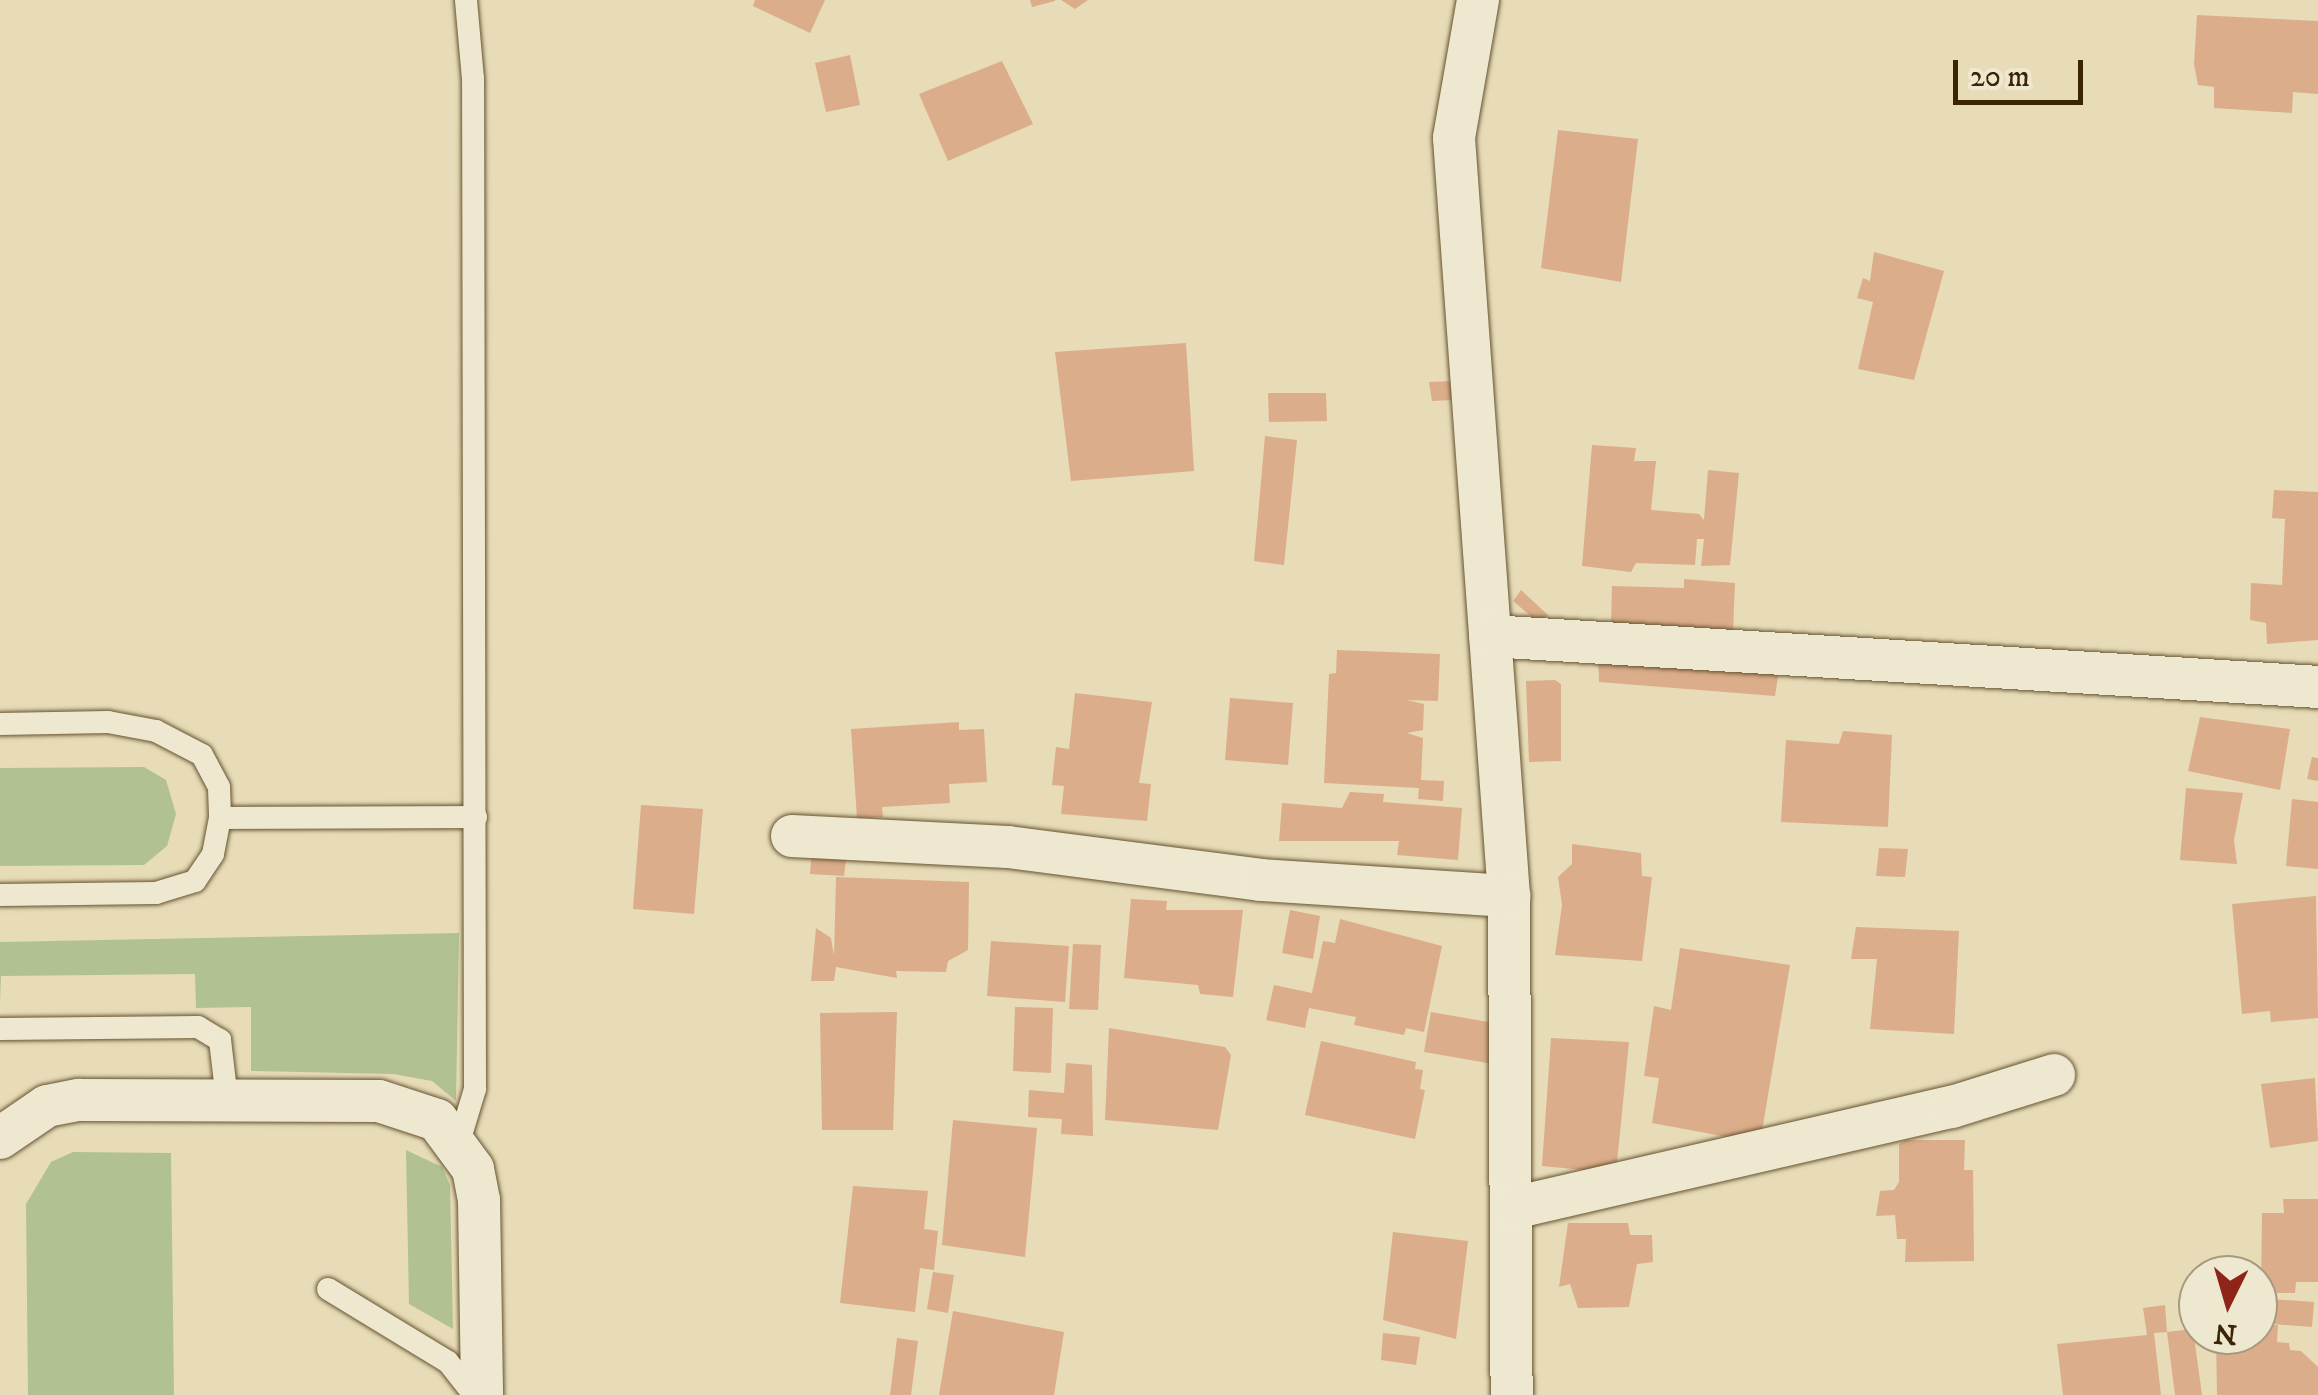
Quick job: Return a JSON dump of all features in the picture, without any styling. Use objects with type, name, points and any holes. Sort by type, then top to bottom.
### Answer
[{"type":"street","points":[[1478,0],[1454,138],[1509,896],[1512,1395]]},
{"type":"street","points":[[1490,636],[2318,687]]},
{"type":"street","points":[[792,836],[1008,848],[1261,880],[1509,896]]},
{"type":"street","points":[[1513,1208],[1894,1122],[2054,1075]]},
{"type":"street","points":[[0,1138],[18,1120],[63,1103],[379,1101],[437,1120],[459,1142],[479,1200],[482,1395]]},
{"type":"lane","points":[[459,1142],[475,1089],[473,79],[466,0]]},
{"type":"lane","points":[[0,724],[108,722],[156,731],[202,755],[219,787],[220,818],[214,854],[195,880],[156,893],[0,895]]},
{"type":"lane","points":[[220,818],[476,817]]},
{"type":"lane","points":[[0,1029],[198,1027],[220,1040],[227,1100]]},
{"type":"lane","points":[[328,1290],[448,1362],[474,1395]]},
{"type":"green space","points":[[144,767],[166,780],[176,814],[167,846],[144,865],[0,866],[0,768]]},
{"type":"green space","points":[[459,933],[456,1101],[432,1081],[393,1074],[251,1071],[251,1007],[196,1008],[195,974],[1,976],[0,1002],[0,942]]},
{"type":"green space","points":[[406,1150],[442,1167],[450,1185],[453,1329],[409,1304]]},
{"type":"green space","points":[[73,1152],[171,1153],[174,1395],[28,1395],[26,1204],[51,1162]]},
{"type":"building","points":[[755,0],[825,0],[810,33],[753,6]]},
{"type":"building","points":[[1030,0],[1055,0],[1055,1],[1032,7]]},
{"type":"building","points":[[1061,0],[1088,0],[1075,9]]},
{"type":"building","points":[[2197,15],[2318,21],[2318,94],[2293,92],[2292,113],[2214,108],[2214,87],[2198,85],[2194,64]]},
{"type":"building","points":[[850,55],[860,105],[826,112],[815,63]]},
{"type":"building","points":[[1002,61],[1033,124],[948,161],[919,94]]},
{"type":"building","points":[[1558,130],[1638,139],[1621,282],[1541,268]]},
{"type":"building","points":[[1874,252],[1944,271],[1914,380],[1858,369],[1873,302],[1857,298],[1863,278],[1870,281]]},
{"type":"building","points":[[1186,343],[1194,471],[1071,481],[1055,352]]},
{"type":"building","points":[[1453,381],[1455,400],[1432,401],[1429,382]]},
{"type":"building","points":[[1268,393],[1326,393],[1327,421],[1269,422]]},
{"type":"building","points":[[1265,436],[1297,440],[1284,565],[1254,561]]},
{"type":"building","points":[[1592,445],[1636,448],[1634,461],[1656,461],[1651,510],[1699,514],[1704,520],[1708,470],[1739,473],[1730,565],[1701,566],[1704,539],[1697,539],[1695,565],[1636,563],[1631,572],[1582,566]]},
{"type":"building","points":[[2274,490],[2318,492],[2318,640],[2267,644],[2266,623],[2250,620],[2251,583],[2282,585],[2285,519],[2272,518]]},
{"type":"building","points":[[1684,579],[1735,583],[1733,631],[1611,624],[1612,586],[1684,588]]},
{"type":"building","points":[[1521,590],[1548,615],[1538,622],[1513,601]]},
{"type":"building","points":[[1337,650],[1440,654],[1438,701],[1407,700],[1424,704],[1423,730],[1407,733],[1423,738],[1421,780],[1444,781],[1443,801],[1418,799],[1419,788],[1324,783],[1329,674],[1336,673]]},
{"type":"building","points":[[1598,653],[1780,664],[1775,696],[1599,682]]},
{"type":"building","points":[[1555,680],[1561,684],[1561,761],[1529,762],[1526,681]]},
{"type":"building","points":[[1075,693],[1152,702],[1139,783],[1151,784],[1147,821],[1061,814],[1064,786],[1052,785],[1056,747],[1069,749]]},
{"type":"building","points":[[1230,698],[1293,703],[1288,765],[1225,760]]},
{"type":"building","points":[[2200,717],[2290,729],[2280,790],[2188,771]]},
{"type":"building","points":[[959,722],[959,730],[984,729],[987,782],[949,784],[950,803],[882,807],[883,817],[857,818],[851,729]]},
{"type":"building","points":[[1843,731],[1892,735],[1888,827],[1781,822],[1786,740],[1839,744]]},
{"type":"building","points":[[2312,757],[2318,758],[2318,781],[2307,779]]},
{"type":"building","points":[[2186,788],[2243,793],[2234,840],[2237,864],[2180,860]]},
{"type":"building","points":[[1350,792],[1384,794],[1383,802],[1462,808],[1458,860],[1397,855],[1399,841],[1279,841],[1282,803],[1342,808]]},
{"type":"building","points":[[2292,799],[2318,802],[2318,869],[2286,866]]},
{"type":"building","points":[[641,805],[703,809],[694,914],[633,909]]},
{"type":"building","points":[[1572,844],[1641,853],[1642,876],[1652,877],[1642,961],[1555,955],[1562,905],[1558,877],[1572,864]]},
{"type":"building","points":[[812,848],[847,851],[844,876],[810,874]]},
{"type":"building","points":[[1879,848],[1908,849],[1905,877],[1876,876]]},
{"type":"building","points":[[836,877],[969,882],[968,950],[948,961],[946,972],[896,971],[897,978],[836,967],[834,981],[811,981],[816,928],[831,938],[834,956]]},
{"type":"building","points":[[2316,896],[2318,1018],[2271,1022],[2270,1011],[2242,1014],[2232,904]]},
{"type":"building","points":[[1131,899],[1167,901],[1166,910],[1243,910],[1233,997],[1200,994],[1198,985],[1124,978]]},
{"type":"building","points":[[1290,910],[1320,916],[1313,959],[1282,953]]},
{"type":"building","points":[[1340,919],[1442,946],[1424,1032],[1406,1028],[1404,1035],[1354,1025],[1356,1017],[1309,1008],[1305,1028],[1266,1020],[1274,985],[1312,993],[1323,941],[1335,943]]},
{"type":"building","points":[[1856,927],[1959,931],[1954,1034],[1870,1029],[1877,959],[1851,959]]},
{"type":"building","points":[[991,941],[1069,946],[1065,1002],[987,996]]},
{"type":"building","points":[[1073,944],[1101,945],[1098,1010],[1069,1009]]},
{"type":"building","points":[[1680,948],[1790,965],[1760,1143],[1652,1123],[1659,1078],[1644,1076],[1654,1006],[1671,1010]]},
{"type":"building","points":[[1015,1007],[1053,1008],[1051,1073],[1013,1071]]},
{"type":"building","points":[[897,1012],[893,1130],[822,1130],[820,1013]]},
{"type":"building","points":[[1431,1012],[1500,1024],[1493,1064],[1424,1052]]},
{"type":"building","points":[[1109,1028],[1225,1047],[1231,1055],[1218,1130],[1105,1120]]},
{"type":"building","points":[[1551,1038],[1629,1042],[1616,1173],[1542,1166]]},
{"type":"building","points":[[1321,1041],[1416,1062],[1415,1069],[1423,1070],[1420,1089],[1425,1090],[1415,1139],[1305,1115]]},
{"type":"building","points":[[1066,1063],[1092,1065],[1093,1136],[1061,1134],[1062,1119],[1028,1117],[1029,1090],[1064,1093]]},
{"type":"building","points":[[2315,1078],[2318,1141],[2270,1148],[2261,1084]]},
{"type":"building","points":[[953,1120],[1037,1128],[1025,1257],[942,1245]]},
{"type":"building","points":[[1906,1140],[1965,1140],[1964,1170],[1973,1170],[1974,1261],[1905,1262],[1906,1239],[1897,1239],[1895,1215],[1876,1216],[1880,1191],[1894,1190],[1899,1182],[1899,1144]]},
{"type":"building","points":[[853,1186],[928,1191],[924,1229],[938,1231],[934,1270],[920,1268],[915,1312],[840,1303]]},
{"type":"building","points":[[2283,1199],[2318,1199],[2318,1282],[2296,1282],[2295,1293],[2278,1293],[2278,1255],[2261,1255],[2262,1213],[2284,1213]]},
{"type":"building","points":[[1568,1223],[1628,1223],[1630,1235],[1652,1235],[1653,1262],[1637,1264],[1629,1307],[1578,1308],[1570,1284],[1559,1287]]},
{"type":"building","points":[[1393,1232],[1468,1241],[1456,1339],[1383,1320]]},
{"type":"building","points":[[933,1272],[954,1275],[948,1313],[927,1309]]},
{"type":"building","points":[[2278,1299],[2314,1302],[2312,1327],[2278,1324]]},
{"type":"building","points":[[2165,1305],[2167,1332],[2154,1333],[2161,1395],[2063,1395],[2057,1344],[2147,1335],[2143,1308]]},
{"type":"building","points":[[953,1311],[1064,1332],[1054,1395],[939,1395]]},
{"type":"building","points":[[2178,1331],[2178,1355],[2197,1355],[2202,1395],[2175,1395],[2167,1332]]},
{"type":"building","points":[[1383,1333],[1420,1337],[1416,1365],[1381,1360]]},
{"type":"building","points":[[897,1338],[918,1341],[911,1395],[890,1395]]},
{"type":"building","points":[[2278,1342],[2289,1343],[2290,1350],[2301,1351],[2318,1367],[2318,1395],[2217,1395],[2216,1355],[2278,1355]]}]
